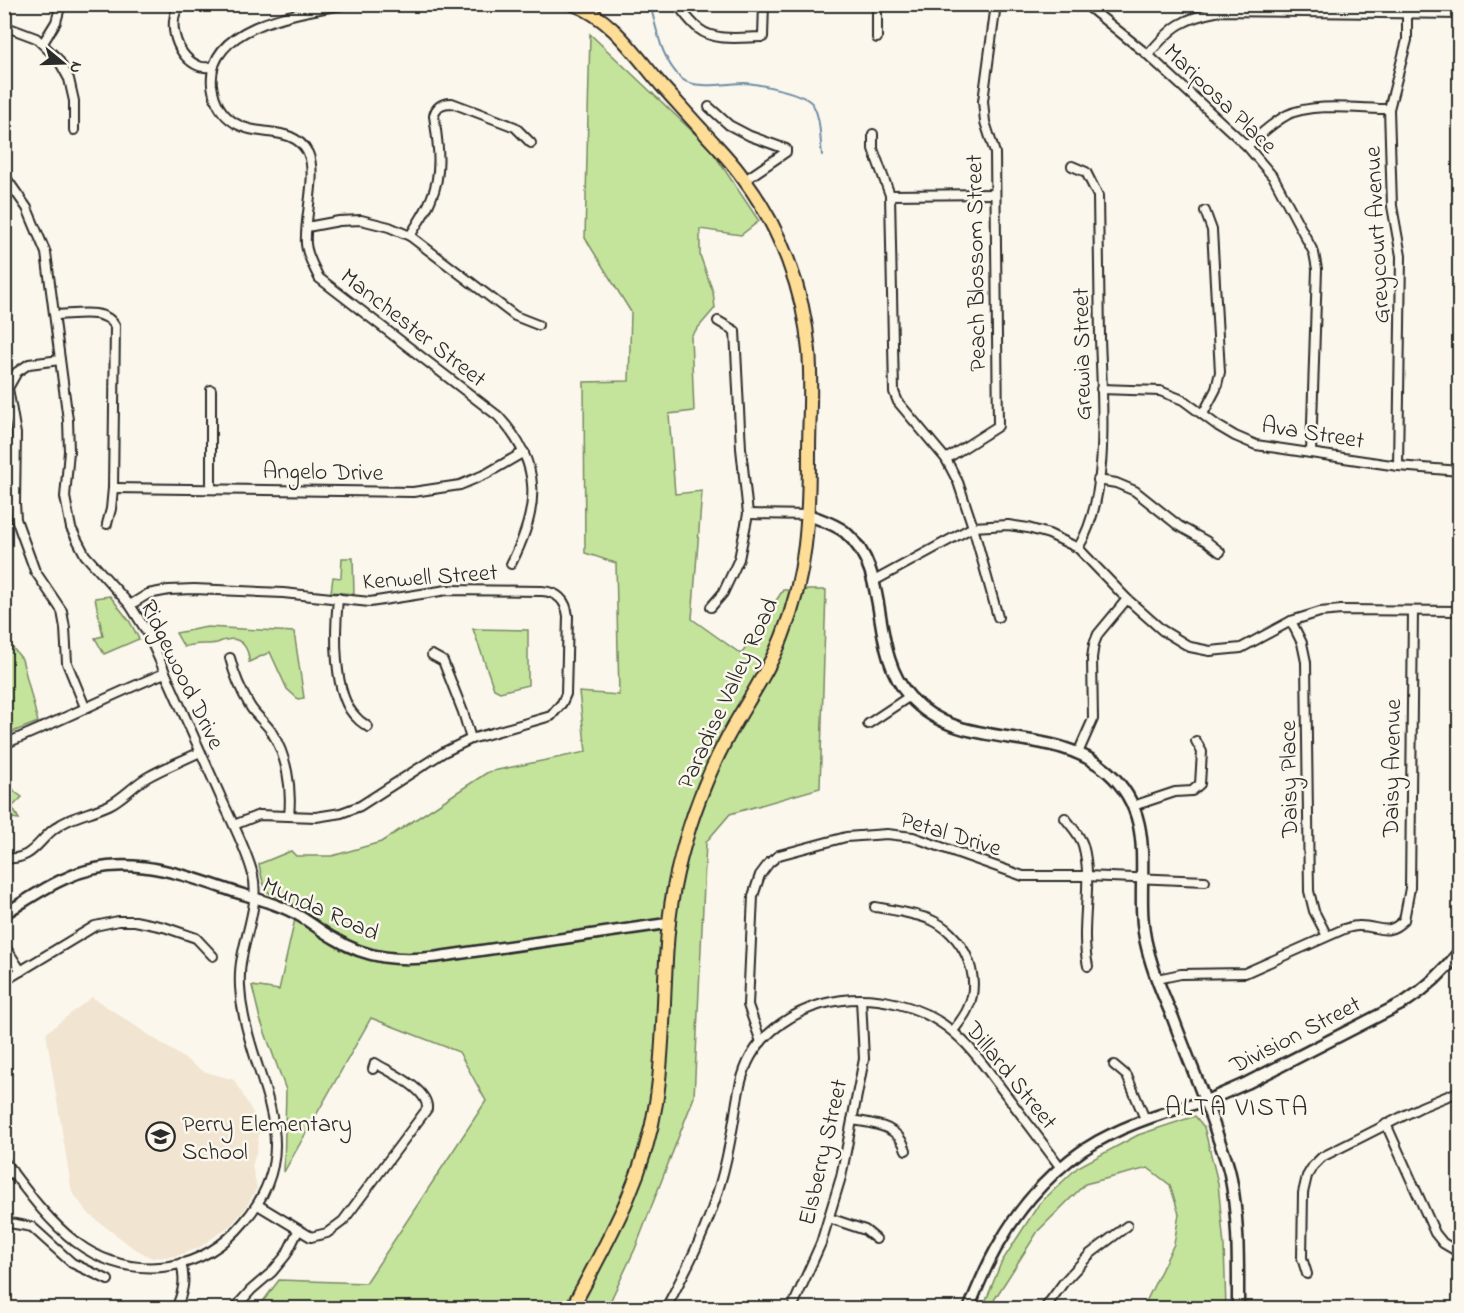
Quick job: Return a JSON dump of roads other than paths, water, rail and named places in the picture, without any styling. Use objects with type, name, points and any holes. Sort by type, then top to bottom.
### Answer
[{"type":"main road","name":"Paradise Valley Road","points":[[572,1308],[615,1227],[643,1163],[657,1099],[670,923],[676,877],[690,822],[704,785],[728,736],[758,686],[789,619],[799,585],[809,515],[809,352],[802,310],[791,268],[777,236],[746,180],[624,40],[581,6]]},
{"type":"main road","points":[[809,515],[835,525],[845,532],[863,554],[874,581],[887,657],[910,696],[942,720],[962,728],[1063,746],[1078,753],[1094,761],[1109,773],[1133,806],[1142,840],[1142,918],[1147,947],[1157,979],[1206,1101],[1229,1171],[1238,1229],[1238,1308]]},
{"type":"main road","name":"Division Street","points":[[1206,1101],[1247,1083],[1405,1002],[1423,990],[1449,966],[1460,951]]},
{"type":"street","points":[[42,43],[56,22],[61,4]]},
{"type":"street","points":[[180,4],[173,28],[174,36],[182,52],[201,67],[213,67],[227,45],[238,37],[284,16],[348,4]]},
{"type":"street","points":[[676,4],[698,28],[715,37],[763,37],[764,4]]},
{"type":"street","points":[[877,4],[877,38]]},
{"type":"street","name":"Peach Blossom Street","points":[[946,459],[998,426],[995,153],[985,122],[983,101],[996,4]]},
{"type":"street","name":"Mariposa Place","points":[[1085,4],[1148,55],[1247,146],[1274,178],[1314,253],[1317,280],[1311,453]]},
{"type":"street","points":[[1148,55],[1174,27],[1196,16],[1220,11],[1407,8],[1460,14]]},
{"type":"street","name":"Greycourt Avenue","points":[[1398,466],[1401,256],[1392,206],[1389,109],[1407,40],[1407,8]]},
{"type":"street","points":[[4,26],[36,38],[58,59],[69,79],[74,101],[74,130]]},
{"type":"street","name":"Manchester Street","points":[[213,67],[213,90],[218,105],[226,116],[249,130],[290,136],[306,150],[312,169],[306,244],[320,278],[498,416],[510,428],[524,452],[532,479],[532,508],[524,537],[511,564]]},
{"type":"street","points":[[410,236],[432,199],[436,183],[439,152],[434,116],[435,110],[440,105],[452,103],[515,127],[531,143]]},
{"type":"street","points":[[710,107],[729,125],[750,136],[786,149],[786,152],[746,180]]},
{"type":"street","points":[[1247,146],[1272,124],[1290,114],[1311,108],[1389,109]]},
{"type":"street","points":[[873,134],[873,149],[890,195],[894,392],[898,402],[946,459],[958,482],[998,617]]},
{"type":"street","name":"Grewia Street","points":[[1072,166],[1086,172],[1098,196],[1101,388],[1101,458],[1093,515],[1077,548]]},
{"type":"street","name":"Ridgewood Drive","points":[[4,175],[27,208],[46,253],[69,430],[65,486],[68,519],[85,555],[130,605],[147,632],[234,825],[253,875],[254,899],[251,921],[241,959],[241,999],[244,1017],[271,1108],[275,1142],[274,1159],[267,1185],[258,1205],[233,1236],[204,1255],[162,1267],[134,1266],[88,1252],[60,1231],[4,1161]]},
{"type":"street","points":[[890,195],[995,194]]},
{"type":"street","points":[[1203,414],[1216,389],[1220,372],[1212,230],[1205,211]]},
{"type":"street","points":[[307,227],[339,221],[361,220],[389,227],[410,236],[515,316],[538,325]]},
{"type":"street","points":[[55,315],[103,314],[111,319],[115,327],[113,488],[107,524]]},
{"type":"street","points":[[711,607],[723,593],[739,559],[748,514],[741,448],[735,331],[718,321]]},
{"type":"street","points":[[60,360],[29,364],[17,372],[8,388],[16,434],[16,519],[35,571],[62,611],[66,663],[85,707]]},
{"type":"street","name":"Ava Street","points":[[1101,388],[1160,392],[1183,400],[1235,436],[1256,445],[1398,466],[1460,471]]},
{"type":"street","points":[[211,390],[211,489]]},
{"type":"street","name":"Angelo Drive","points":[[113,488],[413,492],[460,485],[486,474],[524,452]]},
{"type":"street","points":[[1098,480],[1116,483],[1135,491],[1179,525],[1220,552]]},
{"type":"street","points":[[748,514],[809,515]]},
{"type":"street","points":[[874,581],[973,527],[1008,525],[1050,534],[1077,548],[1127,599],[1162,630],[1190,647],[1210,651],[1241,648],[1291,621],[1320,612],[1341,610],[1460,611]]},
{"type":"street","name":"Kenwell Street","points":[[130,605],[148,594],[194,589],[248,590],[370,602],[447,590],[542,591],[559,596],[568,615],[566,694],[562,704],[551,716],[471,739]]},
{"type":"street","points":[[338,598],[335,631],[336,660],[340,680],[350,710],[368,727]]},
{"type":"street","points":[[1078,753],[1093,718],[1092,658],[1094,644],[1098,634],[1127,599]]},
{"type":"street","name":"Daisy Avenue","points":[[1328,936],[1358,926],[1393,929],[1404,920],[1407,909],[1410,884],[1413,611]]},
{"type":"street","name":"Daisy Place","points":[[1291,621],[1302,643],[1306,662],[1309,891],[1314,911],[1328,936]]},
{"type":"street","points":[[234,825],[259,815],[316,817],[341,813],[360,806],[444,752],[471,739],[463,712],[442,661],[432,655]]},
{"type":"street","points":[[230,658],[250,706],[271,731],[283,756],[290,782],[289,816]]},
{"type":"street","points":[[4,744],[68,718],[85,707],[165,673]]},
{"type":"street","points":[[868,724],[910,696]]},
{"type":"street","points":[[1133,806],[1175,792],[1192,791],[1200,784],[1202,752],[1196,741]]},
{"type":"street","points":[[4,858],[33,852],[52,830],[69,819],[107,806],[144,779],[200,752]]},
{"type":"street","points":[[1065,818],[1083,844],[1086,876],[1085,951],[1088,966]]},
{"type":"street","name":"Petal Drive","points":[[761,1042],[748,1005],[753,896],[760,875],[779,855],[846,837],[887,834],[913,837],[1023,876],[1205,881]]},
{"type":"street","name":"Munda Road","points":[[4,914],[64,879],[84,871],[115,866],[158,868],[291,911],[337,941],[369,955],[398,960],[436,957],[670,923]]},
{"type":"street","points":[[874,907],[930,920],[952,935],[963,949],[972,975],[972,993],[968,1010],[953,1031]]},
{"type":"street","points":[[4,981],[95,926],[118,921],[135,921],[164,927],[196,938],[213,956]]},
{"type":"street","points":[[1157,979],[1181,974],[1245,973],[1328,936]]},
{"type":"street","points":[[4,945],[21,971]]},
{"type":"street","name":"Dillard Street","points":[[666,1308],[701,1239],[712,1211],[731,1139],[741,1080],[751,1057],[761,1042],[778,1026],[807,1009],[839,1000],[861,999],[885,1001],[910,1007],[932,1017],[953,1031],[968,1045],[1061,1168]]},
{"type":"street","name":"Elsberry Street","points":[[792,1308],[821,1243],[841,1177],[864,1059],[861,999]]},
{"type":"street","points":[[258,1205],[311,1237],[327,1233],[338,1226],[427,1109],[427,1101],[421,1092],[375,1063],[373,1069]]},
{"type":"street","points":[[1114,1065],[1127,1076],[1145,1119]]},
{"type":"street","points":[[1307,1274],[1302,1258],[1303,1193],[1307,1176],[1322,1157],[1433,1101],[1460,1091]]},
{"type":"street","name":"Division Street","points":[[969,1308],[991,1258],[1012,1223],[1061,1168],[1097,1141],[1145,1119],[1206,1101]]},
{"type":"street","points":[[852,1120],[889,1128],[898,1135],[906,1150]]},
{"type":"street","points":[[1386,1124],[1435,1233],[1443,1243],[1460,1253]]},
{"type":"street","points":[[4,1177],[12,1171]]},
{"type":"street","points":[[829,1218],[865,1230],[876,1239]]},
{"type":"street","points":[[4,1222],[32,1227],[72,1263],[108,1280]]},
{"type":"street","points":[[1045,1308],[1064,1282],[1090,1254],[1127,1226]]},
{"type":"street","points":[[235,1308],[286,1255],[298,1231]]},
{"type":"street","points":[[176,1308],[183,1289],[184,1276],[181,1263]]},
{"type":"waterway","points":[[650,4],[664,54],[682,79],[703,85],[745,83],[782,90],[802,97],[809,101],[816,110],[822,155]]},
{"type":"place","name":"Perry Elementary School","points":[[161,1137]]},
{"type":"district","name":"ALTA VISTA","points":[[1237,1106]]}]
